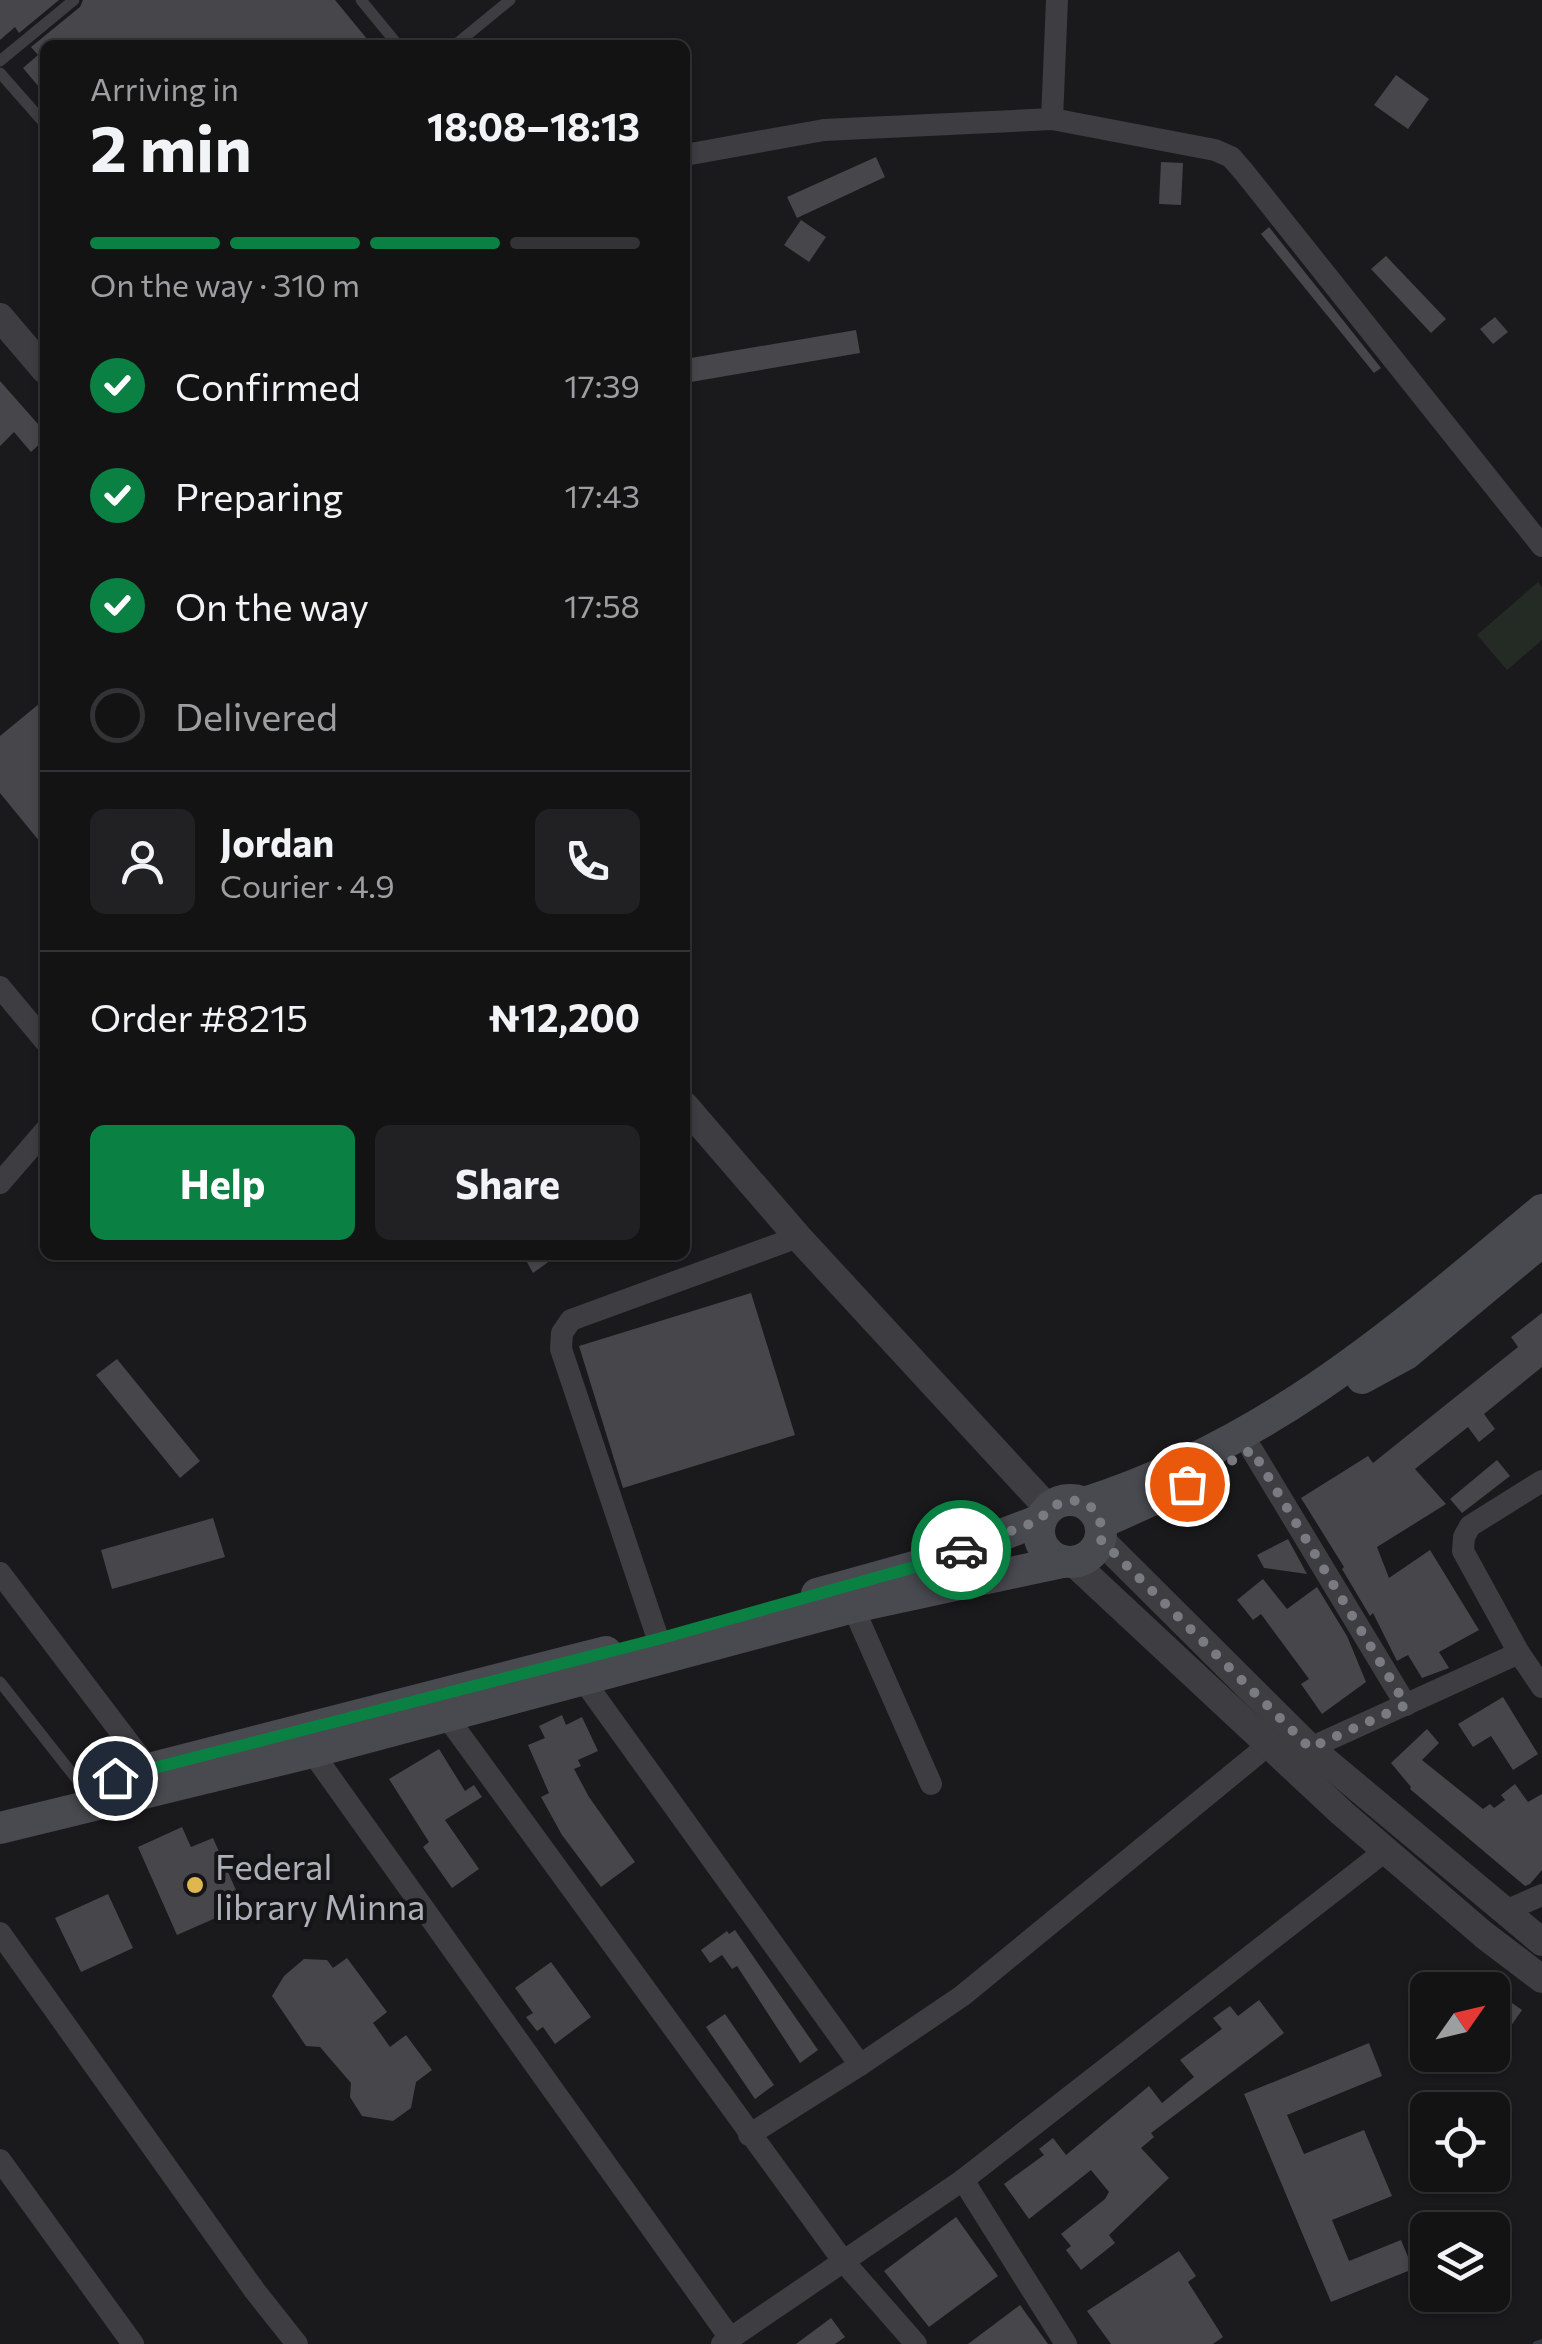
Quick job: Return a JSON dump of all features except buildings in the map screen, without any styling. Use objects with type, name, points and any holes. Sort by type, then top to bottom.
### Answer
[{"type":"main road","points":[[1095,1522],[1184,1465],[1262,1425],[1389,1337],[1542,1210]]},
{"type":"main road","points":[[1095,1522],[1252,1450],[1345,1388],[1406,1354],[1542,1241]]},
{"type":"main road","points":[[0,1805],[658,1639],[918,1566],[1044,1514],[1060,1501],[1072,1500],[1095,1522],[1095,1551],[1068,1562],[854,1607],[312,1752],[0,1828]]},
{"type":"main road","points":[[1044,1514],[1040,1541],[1045,1550],[1068,1562]]},
{"type":"street","points":[[1052,119],[1057,0]]},
{"type":"street","points":[[690,154],[824,130],[1052,119],[1215,150],[1231,157],[1542,546]]},
{"type":"street","points":[[0,317],[40,364]]},
{"type":"street","points":[[0,986],[40,1035]]},
{"type":"street","points":[[690,1112],[1044,1514]]},
{"type":"street","points":[[0,1183],[40,1136]]},
{"type":"street","points":[[658,1639],[561,1350],[562,1333],[571,1320],[798,1237]]},
{"type":"street","points":[[1252,1450],[1406,1705]]},
{"type":"street","points":[[1542,1480],[1470,1526],[1463,1551],[1542,1687]]},
{"type":"street","points":[[1095,1522],[1310,1748],[1542,1942]]},
{"type":"street","points":[[1068,1562],[1156,1637],[1267,1746],[1385,1851],[1542,1979]]},
{"type":"street","points":[[0,1573],[148,1768]]},
{"type":"street","points":[[854,1607],[930,1784]]},
{"type":"street","points":[[1310,1748],[1519,1653]]},
{"type":"street","points":[[584,1681],[860,2065]]},
{"type":"street","points":[[447,1717],[749,2135],[844,2262],[916,2344]]},
{"type":"street","points":[[749,2135],[962,1996],[1267,1746]]},
{"type":"street","points":[[312,1752],[726,2341],[962,2180],[1385,1851]]},
{"type":"street","points":[[1503,1912],[1542,1894]]},
{"type":"street","points":[[0,1933],[297,2344]]},
{"type":"street","points":[[0,2160],[133,2344]]},
{"type":"street","points":[[962,2180],[1066,2344]]},
{"type":"lane","points":[[0,61],[74,0]]},
{"type":"lane","points":[[361,0],[394,40]]},
{"type":"lane","points":[[461,40],[510,0]]},
{"type":"lane","points":[[0,73],[40,118]]},
{"type":"lane","points":[[0,1682],[82,1786]]},
{"type":"shaded area","points":[[1538,582],[1542,587],[1542,640],[1507,670],[1477,635]]},
{"type":"waterway","points":[[1536,2344],[1542,2342]]},
{"type":"way so far","points":[[961,1550],[1040,1520],[1048,1508],[1060,1501],[1084,1503],[1097,1514],[1101,1540],[1310,1748],[1406,1705],[1252,1450],[1187,1484]]},
{"type":"place","name":"Federal library Minna","points":[[195,1885]]},
{"type":"route","points":[[115,1778],[658,1639],[918,1566],[961,1550]]}]
